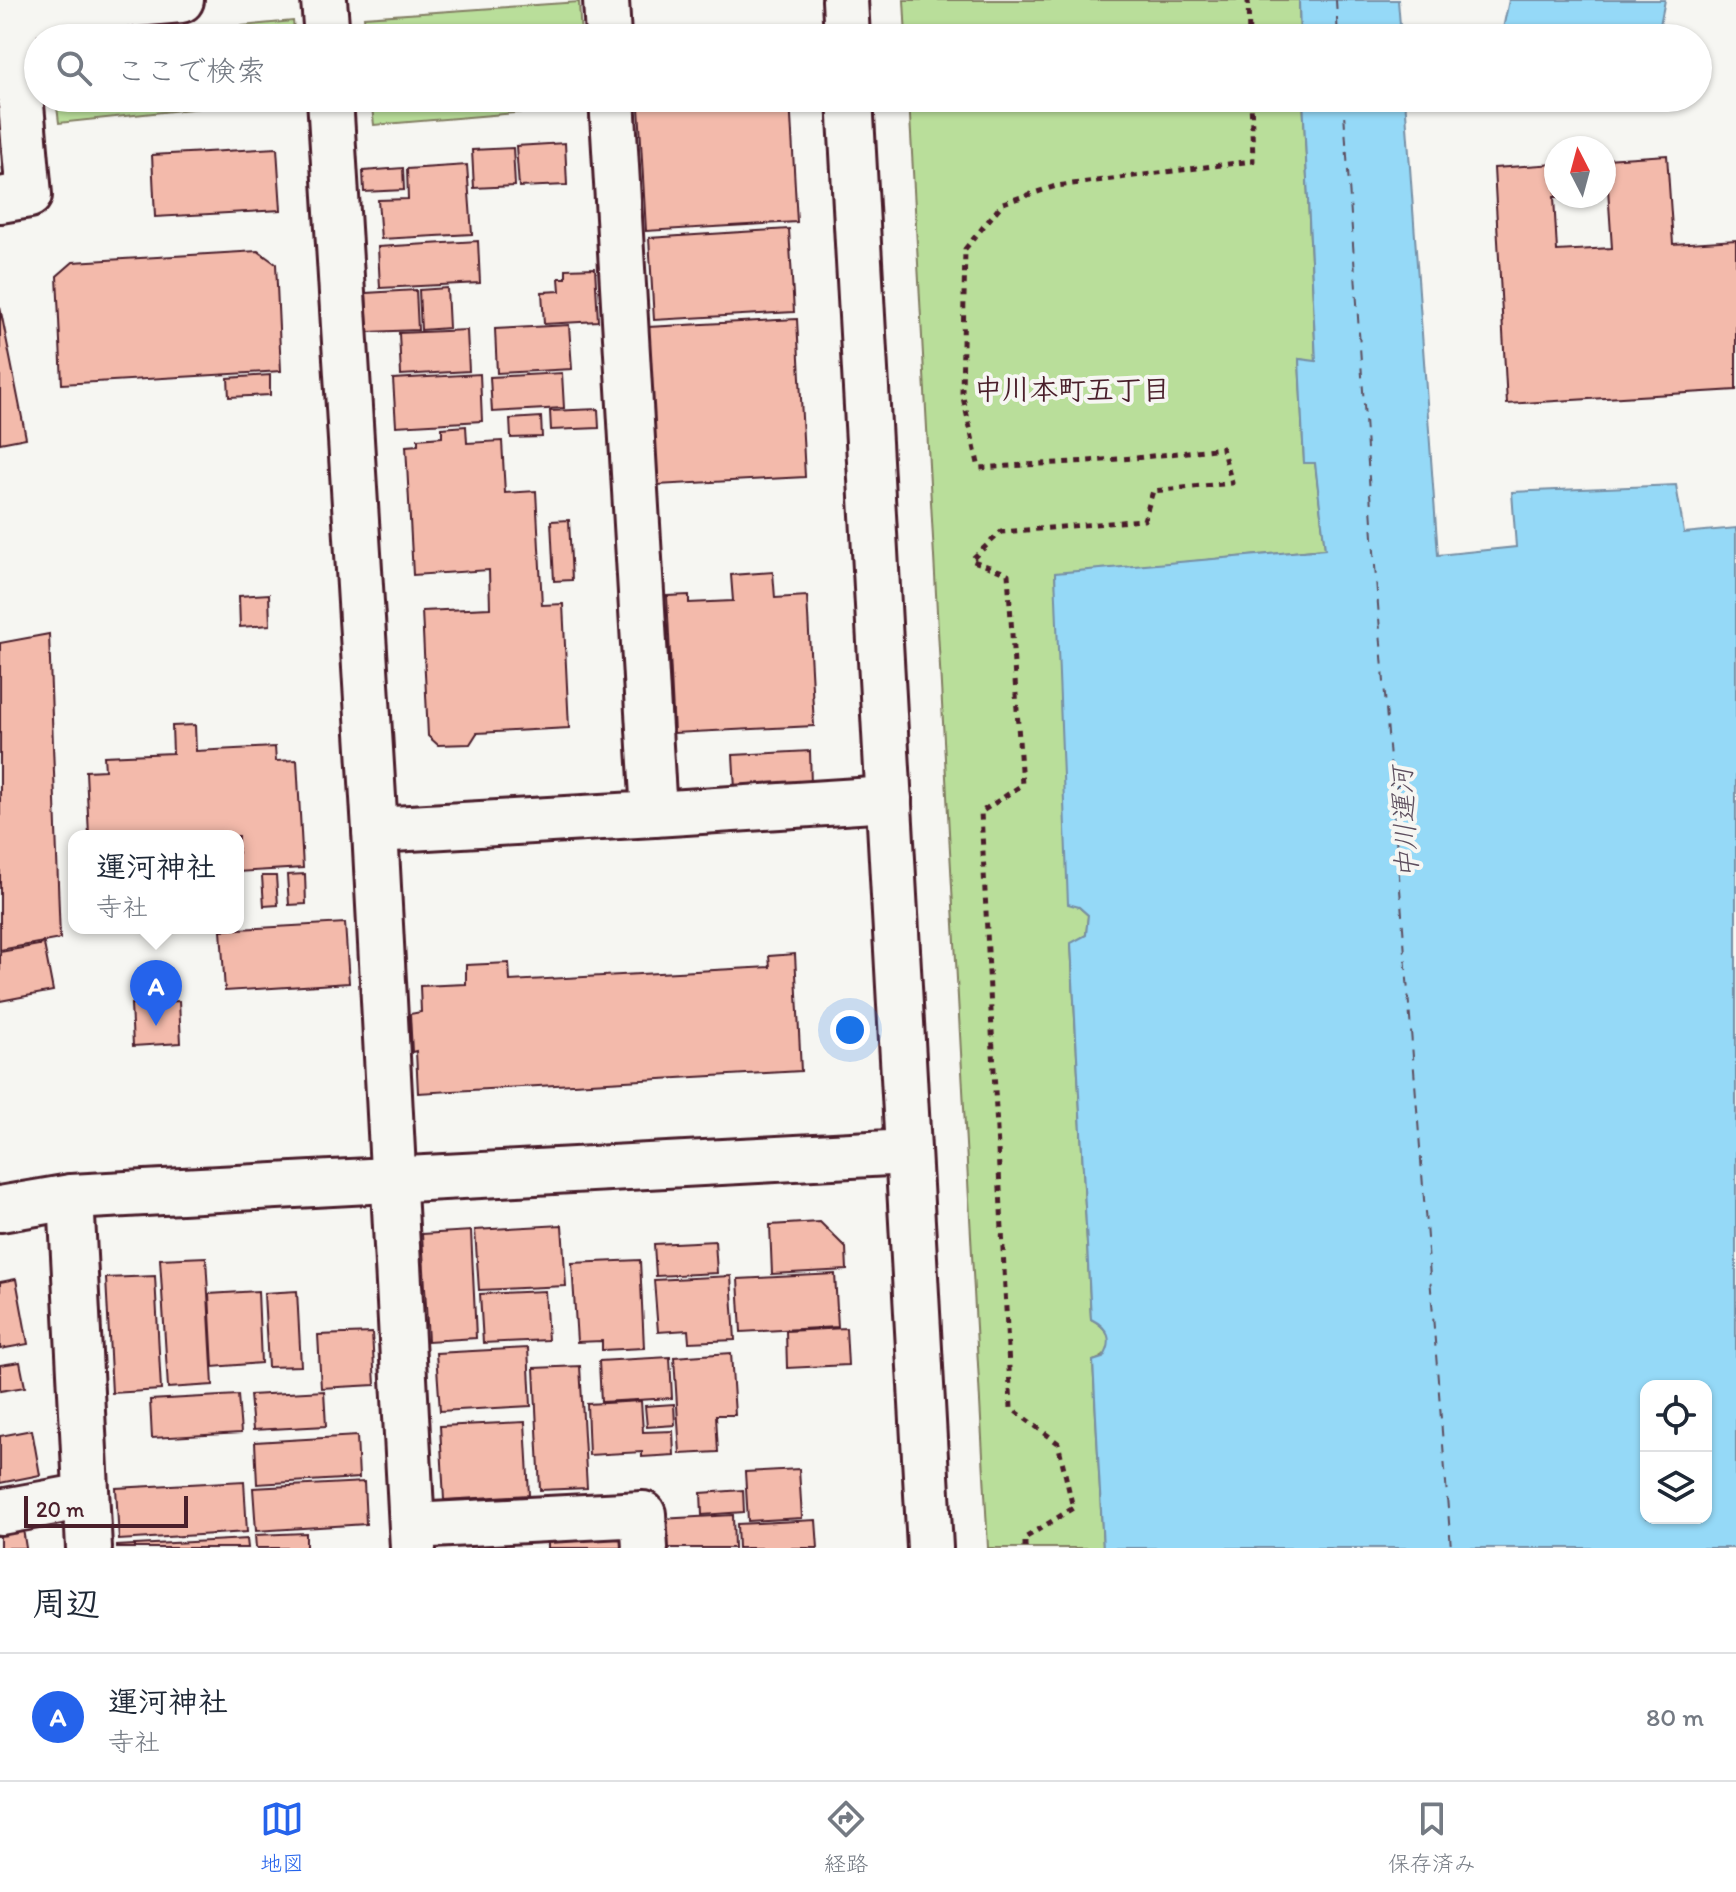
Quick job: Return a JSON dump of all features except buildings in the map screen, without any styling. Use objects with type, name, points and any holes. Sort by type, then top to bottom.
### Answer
[{"type":"street","points":[[0,200],[29,195],[6,16],[181,0]]},
{"type":"street","points":[[324,0],[326,24]]},
{"type":"street","points":[[606,0],[607,24]]},
{"type":"street","points":[[845,0],[846,24]]},
{"type":"street","points":[[331,112],[375,830],[412,1537],[643,1514],[645,1548]]},
{"type":"street","points":[[613,112],[654,814]]},
{"type":"street","points":[[851,112],[930,1548]]},
{"type":"street","points":[[375,830],[889,799]]},
{"type":"street","points":[[0,1209],[71,1197],[908,1152]]},
{"type":"street","points":[[71,1197],[89,1548]]},
{"type":"street","points":[[0,1512],[86,1496]]},
{"type":"path","points":[[1248,0],[1249,24]]},
{"type":"path","points":[[1025,1548],[1025,1538],[1073,1508],[1058,1443],[1011,1408],[981,812],[1022,785],[1008,574],[971,560],[1001,532],[1144,520],[1153,491],[1232,483],[1222,448],[1135,458],[979,468],[962,393],[965,249],[1003,203],[1056,186],[1253,161],[1251,112]]},
{"type":"green space","points":[[904,0],[1299,0],[1300,24],[905,24]]},
{"type":"green space","points":[[579,2],[580,24],[365,24],[364,17]]},
{"type":"green space","points":[[293,21],[293,24],[262,24]]},
{"type":"green space","points":[[58,112],[163,112],[59,123]]},
{"type":"green space","points":[[373,112],[526,112],[374,125]]},
{"type":"green space","points":[[910,112],[1304,112],[1316,362],[1299,359],[1304,462],[1315,462],[1325,549],[1055,574],[1079,907],[1088,915],[1086,935],[1071,944],[1091,1319],[1104,1329],[1110,1341],[1107,1352],[1093,1361],[1103,1548],[988,1548]]},
{"type":"water","points":[[1299,0],[1398,0],[1400,24],[1300,24]]},
{"type":"water","points":[[1509,0],[1665,0],[1660,24],[1504,24]]},
{"type":"water","name":"中川運河","points":[[1304,112],[1406,112],[1438,555],[1516,547],[1512,492],[1676,485],[1684,533],[1736,528],[1736,1548],[1103,1548],[1093,1361],[1103,1358],[1109,1341],[1102,1326],[1091,1319],[1071,943],[1086,935],[1088,915],[1079,907],[1068,904],[1055,573],[1325,549],[1315,463],[1304,463],[1299,359],[1316,361]]},
{"type":"ferry route","points":[[1336,0],[1337,24]]},
{"type":"ferry route","points":[[1344,112],[1375,566],[1451,1548]]},
{"type":"place","name":"運河神社","points":[[156,1026]]},
{"type":"district","name":"中川本町五丁目","points":[[1072,389]]}]
